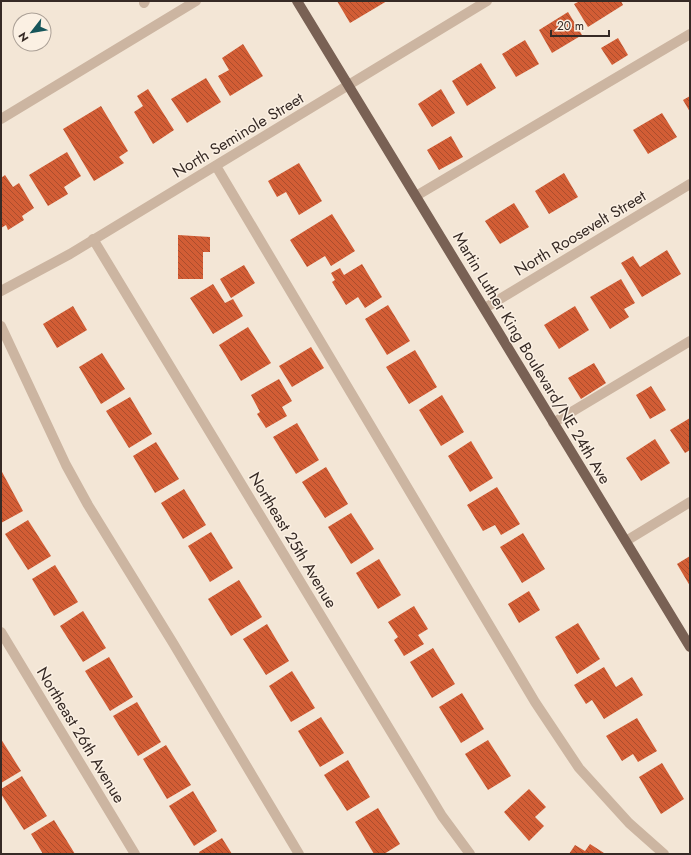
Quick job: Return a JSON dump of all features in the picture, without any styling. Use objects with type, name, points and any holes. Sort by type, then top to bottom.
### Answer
[{"type":"main road","name":"Martin Luther King Boulevard/NE 24th Ave","points":[[297,1],[690,647]]},
{"type":"street","points":[[1,119],[196,1]]},
{"type":"street","name":"North Seminole Street","points":[[1,291],[40,271],[216,166],[487,1]]},
{"type":"street","points":[[416,196],[690,34]]},
{"type":"street","points":[[216,166],[535,702],[579,768],[629,823],[664,854]]},
{"type":"street","name":"North Roosevelt Street","points":[[485,308],[690,184]]},
{"type":"street","name":"Northeast 25th Avenue","points":[[93,239],[442,816],[470,854]]},
{"type":"street","points":[[1,326],[66,465],[88,505],[178,650],[298,854]]},
{"type":"street","points":[[553,423],[690,341]]},
{"type":"street","points":[[626,541],[690,502]]},
{"type":"street","name":"Northeast 26th Avenue","points":[[1,632],[135,854]]},
{"type":"building","points":[[337,1],[387,1],[350,23]]},
{"type":"building","points":[[580,1],[621,1],[623,5],[588,27],[574,4]]},
{"type":"building","points":[[568,12],[582,35],[552,53],[539,30]]},
{"type":"building","points":[[618,38],[628,55],[612,65],[601,48]]},
{"type":"building","points":[[525,40],[539,64],[516,77],[502,54]]},
{"type":"building","points":[[243,44],[263,76],[230,96],[218,76],[229,70],[222,58]]},
{"type":"building","points":[[481,63],[496,88],[467,106],[452,81]]},
{"type":"building","points":[[206,78],[221,102],[187,123],[171,99]]},
{"type":"building","points":[[148,89],[174,130],[153,144],[134,112],[143,106],[137,96]]},
{"type":"building","points":[[441,89],[455,113],[432,127],[418,104]]},
{"type":"building","points":[[690,96],[690,112],[683,100]]},
{"type":"building","points":[[101,106],[128,151],[119,157],[124,163],[94,181],[63,129]]},
{"type":"building","points":[[662,113],[677,137],[648,154],[633,130]]},
{"type":"building","points":[[451,136],[463,157],[439,170],[427,150]]},
{"type":"building","points":[[67,152],[81,176],[64,187],[68,194],[48,206],[29,175]]},
{"type":"building","points":[[299,163],[322,201],[299,215],[286,192],[277,197],[268,181]]},
{"type":"building","points":[[564,173],[578,197],[549,214],[535,191]]},
{"type":"building","points":[[5,175],[13,187],[19,183],[34,208],[22,216],[24,220],[8,230],[6,225],[1,228],[1,178]]},
{"type":"building","points":[[514,203],[529,227],[500,244],[485,221]]},
{"type":"building","points":[[332,214],[355,251],[331,266],[325,256],[307,267],[290,240]]},
{"type":"building","points":[[178,235],[210,237],[210,252],[203,252],[203,279],[178,279]]},
{"type":"building","points":[[667,250],[681,274],[642,297],[621,263],[633,256],[640,267]]},
{"type":"building","points":[[362,264],[382,297],[365,308],[358,297],[346,305],[332,282],[335,280],[331,273],[340,268],[344,275]]},
{"type":"building","points":[[244,265],[255,283],[231,298],[220,279]]},
{"type":"building","points":[[621,279],[635,303],[624,309],[629,317],[610,329],[590,297]]},
{"type":"building","points":[[213,284],[225,303],[233,299],[243,316],[213,334],[190,298]]},
{"type":"building","points":[[388,305],[410,341],[387,355],[365,319]]},
{"type":"building","points":[[73,306],[87,330],[57,348],[43,324]]},
{"type":"building","points":[[575,306],[589,330],[559,349],[544,325]]},
{"type":"building","points":[[248,327],[271,363],[241,381],[219,345]]},
{"type":"building","points":[[311,347],[324,368],[292,387],[279,366]]},
{"type":"building","points":[[415,350],[437,387],[409,404],[386,367]]},
{"type":"building","points":[[102,353],[125,389],[101,404],[79,367]]},
{"type":"building","points":[[594,363],[606,383],[581,399],[568,378]]},
{"type":"building","points":[[279,379],[292,401],[282,407],[287,416],[266,428],[257,414],[260,412],[251,395]]},
{"type":"building","points":[[651,386],[666,410],[650,419],[636,395]]},
{"type":"building","points":[[442,395],[464,432],[441,446],[419,410]]},
{"type":"building","points":[[130,397],[152,434],[129,448],[106,411]]},
{"type":"building","points":[[690,418],[690,450],[685,453],[670,430]]},
{"type":"building","points":[[297,423],[319,460],[296,474],[273,437]]},
{"type":"building","points":[[655,439],[670,463],[641,481],[626,458]]},
{"type":"building","points":[[471,441],[493,478],[470,492],[448,456]]},
{"type":"building","points":[[156,442],[179,479],[155,493],[133,456]]},
{"type":"building","points":[[326,467],[348,504],[325,518],[302,482]]},
{"type":"building","points":[[1,470],[23,511],[1,523]]},
{"type":"building","points":[[497,487],[520,524],[501,535],[495,525],[483,531],[467,505]]},
{"type":"building","points":[[184,489],[206,525],[183,539],[161,503]]},
{"type":"building","points":[[351,513],[374,549],[351,564],[328,527]]},
{"type":"building","points":[[28,520],[51,556],[28,570],[5,534]]},
{"type":"building","points":[[211,532],[233,568],[210,582],[188,546]]},
{"type":"building","points":[[523,533],[545,569],[522,583],[500,547]]},
{"type":"building","points":[[690,556],[690,586],[677,564]]},
{"type":"building","points":[[379,559],[401,595],[378,609],[356,573]]},
{"type":"building","points":[[55,565],[78,602],[54,616],[32,579]]},
{"type":"building","points":[[239,580],[262,617],[231,636],[208,599]]},
{"type":"building","points":[[529,591],[540,610],[519,623],[508,604]]},
{"type":"building","points":[[414,606],[428,629],[418,635],[424,644],[404,656],[394,640],[398,637],[388,622]]},
{"type":"building","points":[[83,611],[106,648],[83,662],[60,626]]},
{"type":"building","points":[[578,623],[600,659],[577,674],[555,637]]},
{"type":"building","points":[[267,624],[289,661],[266,675],[243,639]]},
{"type":"building","points":[[433,648],[455,684],[432,698],[410,662]]},
{"type":"building","points":[[109,657],[133,697],[110,711],[85,671]]},
{"type":"building","points":[[604,667],[616,687],[632,677],[643,695],[604,719],[592,700],[586,704],[574,685]]},
{"type":"building","points":[[292,671],[315,708],[291,722],[269,686]]},
{"type":"building","points":[[462,693],[484,729],[461,743],[439,707]]},
{"type":"building","points":[[137,702],[161,742],[138,756],[113,716]]},
{"type":"building","points":[[321,717],[344,753],[320,767],[298,731]]},
{"type":"building","points":[[637,718],[657,751],[638,762],[633,754],[622,761],[606,736]]},
{"type":"building","points":[[1,739],[21,771],[1,783]]},
{"type":"building","points":[[488,740],[511,776],[488,790],[465,754]]},
{"type":"building","points":[[166,745],[191,785],[167,799],[143,759]]},
{"type":"building","points":[[348,760],[370,797],[347,811],[324,775]]},
{"type":"building","points":[[662,763],[684,799],[661,814],[639,777]]},
{"type":"building","points":[[22,776],[47,816],[24,830],[1,794],[1,789]]},
{"type":"building","points":[[529,789],[546,807],[535,817],[544,826],[529,841],[504,812]]},
{"type":"building","points":[[193,791],[217,831],[194,846],[169,806]]},
{"type":"building","points":[[378,808],[400,844],[384,854],[374,854],[355,822]]},
{"type":"building","points":[[54,820],[75,854],[43,854],[31,834]]},
{"type":"building","points":[[222,838],[232,854],[200,854],[199,852]]},
{"type":"building","points":[[590,844],[604,853],[569,854],[575,845],[585,851]]}]
